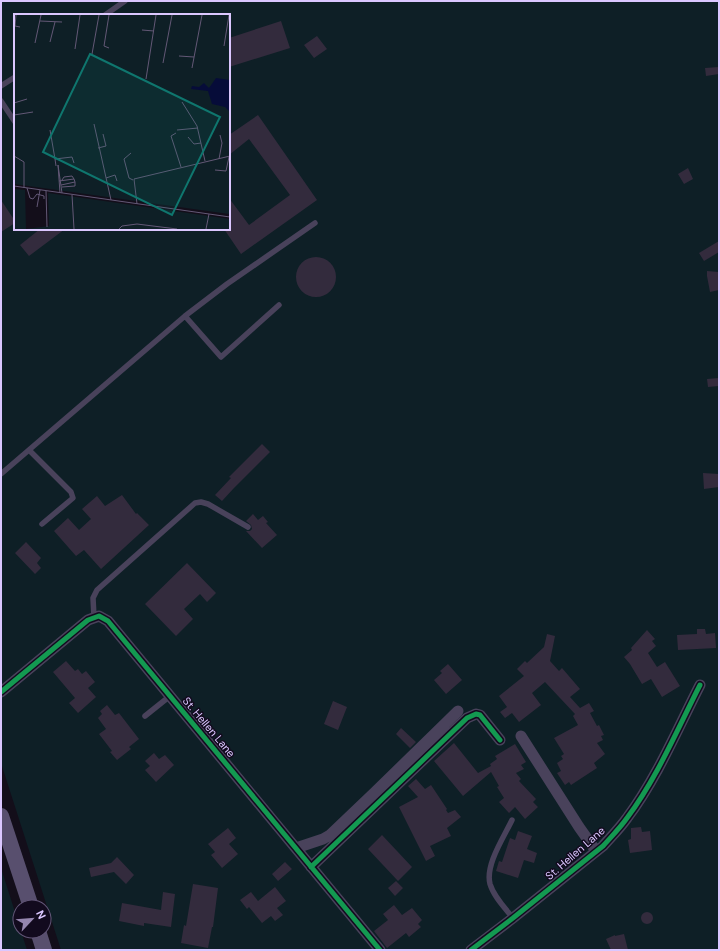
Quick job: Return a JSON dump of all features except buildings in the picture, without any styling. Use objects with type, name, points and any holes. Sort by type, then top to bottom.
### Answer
[{"type":"main road","points":[[1,816],[27,899]]},
{"type":"main road","points":[[41,939],[44,950]]},
{"type":"street","name":"St. Hellen Lane","points":[[94,617],[99,616],[108,621],[380,950]]},
{"type":"street","points":[[1,692],[88,620],[94,617]]},
{"type":"street","name":"St. Hellen Lane","points":[[471,950],[603,846],[627,818],[651,781],[700,685]]},
{"type":"street","points":[[296,848],[323,839],[330,835],[458,711]]},
{"type":"street","points":[[311,866],[467,718],[476,714],[480,715],[500,740]]},
{"type":"street","points":[[521,736],[578,827],[596,852]]},
{"type":"lane","points":[[106,14],[126,1]]},
{"type":"lane","points":[[1,86],[14,77]]},
{"type":"lane","points":[[1,101],[14,120]]},
{"type":"lane","points":[[1,474],[185,316],[227,284],[316,223]]},
{"type":"lane","points":[[185,316],[220,357],[278,305]]},
{"type":"lane","points":[[30,450],[70,492],[73,498],[42,524]]},
{"type":"lane","points":[[94,617],[93,598],[98,590],[195,503],[201,502],[208,504],[248,527]]},
{"type":"lane","points":[[145,716],[170,696]]},
{"type":"lane","points":[[512,820],[490,866],[490,884],[494,893],[513,918]]},
{"type":"shaded area","points":[[1,1],[719,1],[719,950],[61,950],[52,922],[52,899],[45,899],[1,763]]},
{"type":"shaded area","points":[[1,868],[12,903],[12,939],[24,939],[27,950],[1,950]]},
{"type":"cycle path","points":[[1,692],[88,620],[99,616],[108,621],[380,950]]},
{"type":"cycle path","points":[[471,950],[603,846],[618,829],[648,787],[700,685]]},
{"type":"cycle path","points":[[311,867],[467,718],[476,714],[480,715],[500,740]]}]
